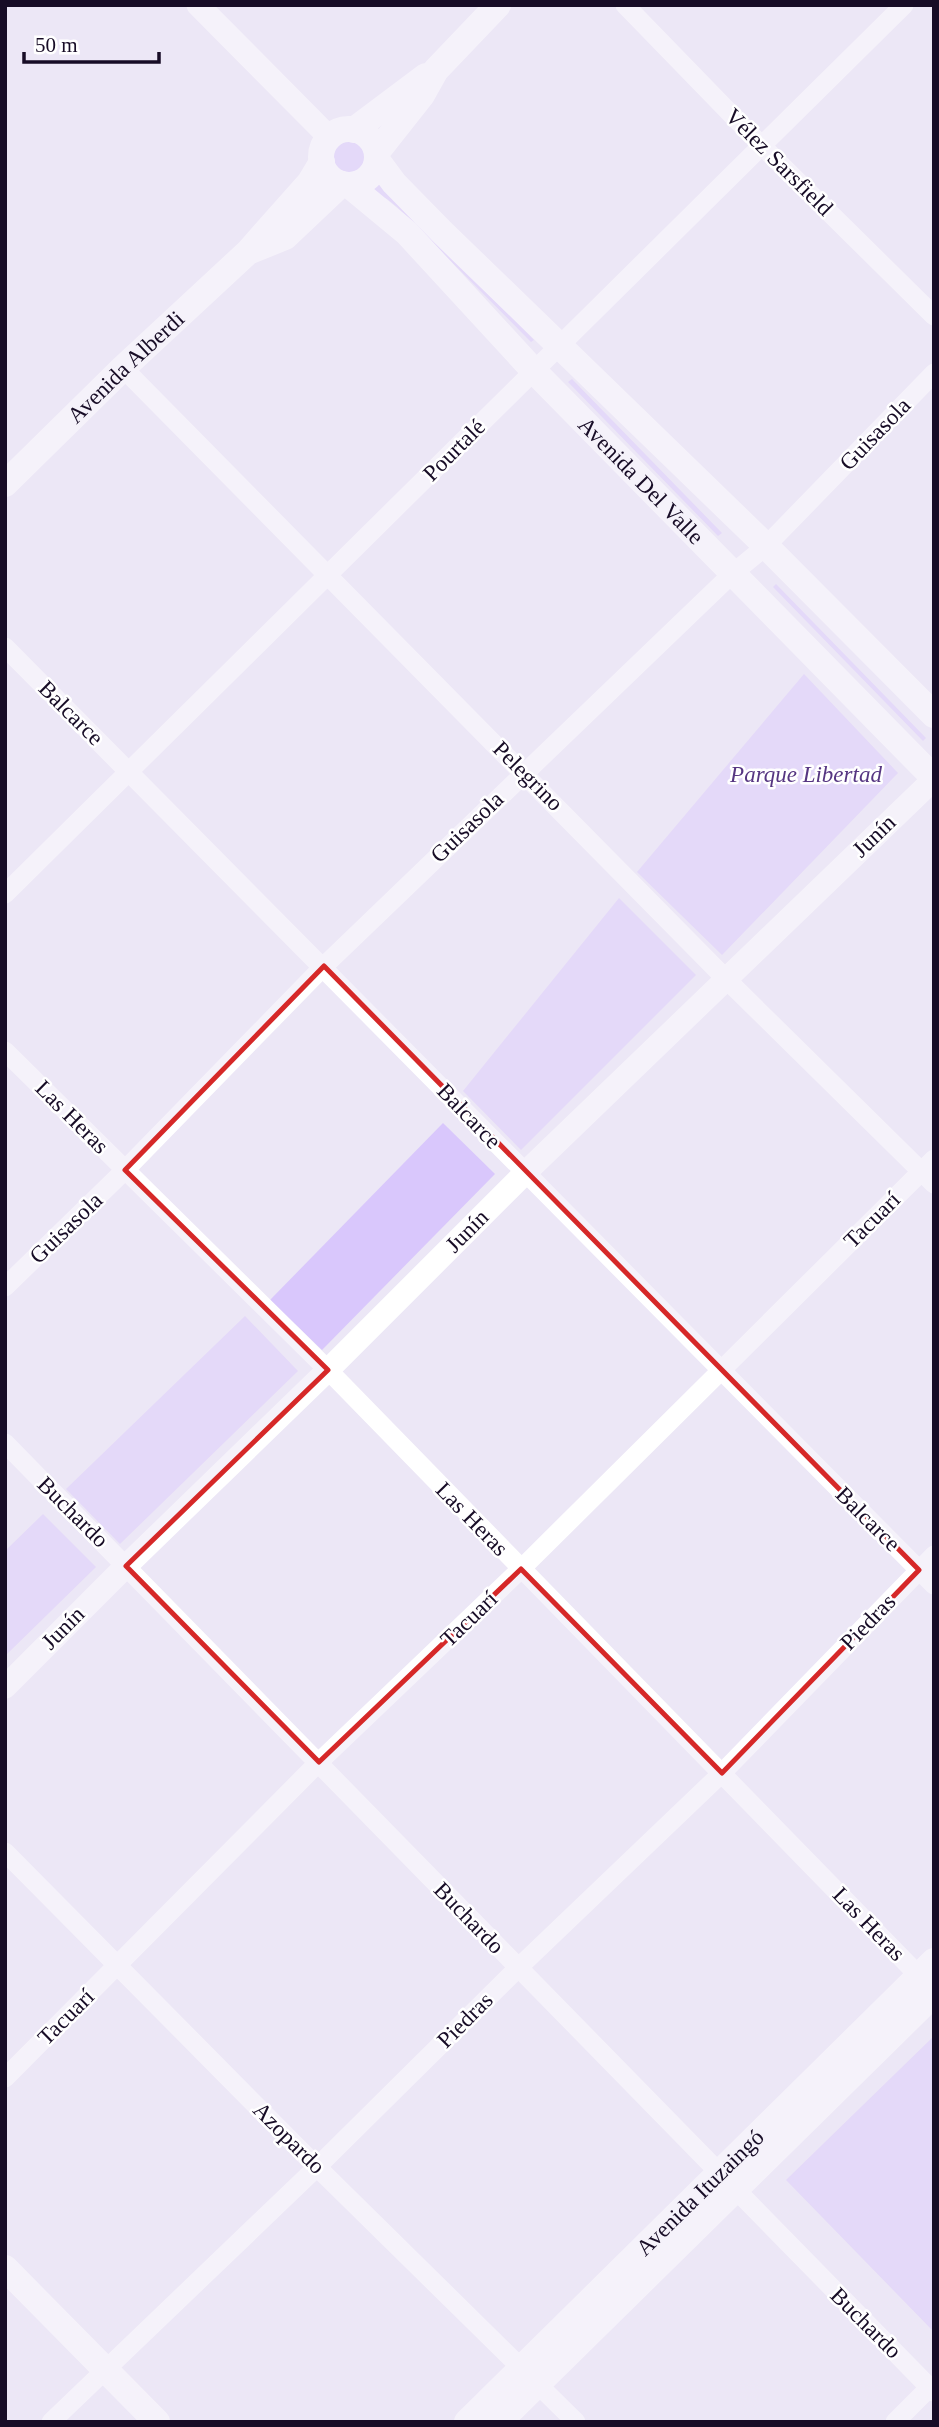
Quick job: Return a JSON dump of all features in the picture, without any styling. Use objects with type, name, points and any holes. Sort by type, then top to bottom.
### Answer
[{"type":"main road","name":"Avenida Alberdi","points":[[377,156],[422,95],[436,70],[498,5]]},
{"type":"main road","name":"Avenida Alberdi","points":[[5,484],[123,368],[248,252],[310,182],[335,143],[410,86],[436,70]]},
{"type":"main road","points":[[370,139],[377,156],[372,174],[365,181],[345,184],[330,178],[335,143],[370,139]]},
{"type":"main road","name":"Avenida Del Valle","points":[[377,156],[394,183],[427,217],[766,546],[934,715]]},
{"type":"main road","name":"Avenida Alberdi","points":[[248,252],[285,237],[345,184]]},
{"type":"main road","name":"Avenida Del Valle","points":[[345,184],[407,233],[534,371],[934,779]]},
{"type":"main road","name":"Avenida Ituzaingó","points":[[467,2422],[530,2376],[930,1980]]},
{"type":"main road","points":[[5,2268],[157,2422]]},
{"type":"main road","name":"Avenida Ituzaingó","points":[[499,2422],[530,2376]]},
{"type":"street","points":[[198,5],[335,143]]},
{"type":"street","name":"Vélez Sarsfield","points":[[625,5],[761,145],[934,316]]},
{"type":"street","name":"Pourtalé","points":[[5,894],[904,5]]},
{"type":"street","name":"Pelegrino","points":[[123,368],[726,979],[929,1171]]},
{"type":"street","name":"Guisasola","points":[[5,1287],[125,1170],[324,966],[733,573],[766,546],[934,373]]},
{"type":"street","name":"Balcarce","points":[[5,648],[324,966],[525,1173],[934,1585]]},
{"type":"street","name":"Junín","points":[[5,1687],[525,1173],[934,779]]},
{"type":"street","name":"Las Heras","points":[[5,1051],[328,1370],[722,1773],[930,1980]]},
{"type":"street","name":"Tacuarí","points":[[5,2078],[319,1762],[929,1171]]},
{"type":"street","name":"Buchardo","points":[[5,1443],[932,2389]]},
{"type":"street","name":"Piedras","points":[[51,2422],[722,1773],[934,1555]]},
{"type":"street","name":"Azopardo","points":[[5,1852],[317,2167],[576,2422]]},
{"type":"street","points":[[895,2422],[932,2389]]},
{"type":"highlighted area","points":[[324,966],[919,1570],[722,1773],[521,1569],[319,1762],[126,1566],[328,1370],[125,1170]]},
{"type":"green space","points":[[350,139],[362,144],[367,156],[362,168],[350,173],[338,168],[333,156],[338,144]]},
{"type":"green space","points":[[386,176],[400,205],[534,340],[531,342],[397,207],[387,199],[370,192]]},
{"type":"green space","points":[[572,379],[722,533],[718,536],[568,382]]},
{"type":"green space","points":[[776,584],[926,738],[923,741],[773,587]]},
{"type":"green space","name":"Parque Libertad","points":[[804,674],[898,773],[722,955],[637,872]]},
{"type":"green space","points":[[619,898],[696,975],[521,1150],[463,1091]]},
{"type":"green space","points":[[443,1123],[495,1174],[322,1350],[270,1300]]},
{"type":"green space","points":[[245,1316],[298,1371],[120,1544],[66,1489]]},
{"type":"green space","points":[[43,1514],[96,1567],[5,1656],[5,1551]]},
{"type":"green space","points":[[934,2036],[934,2332],[786,2180]]}]
